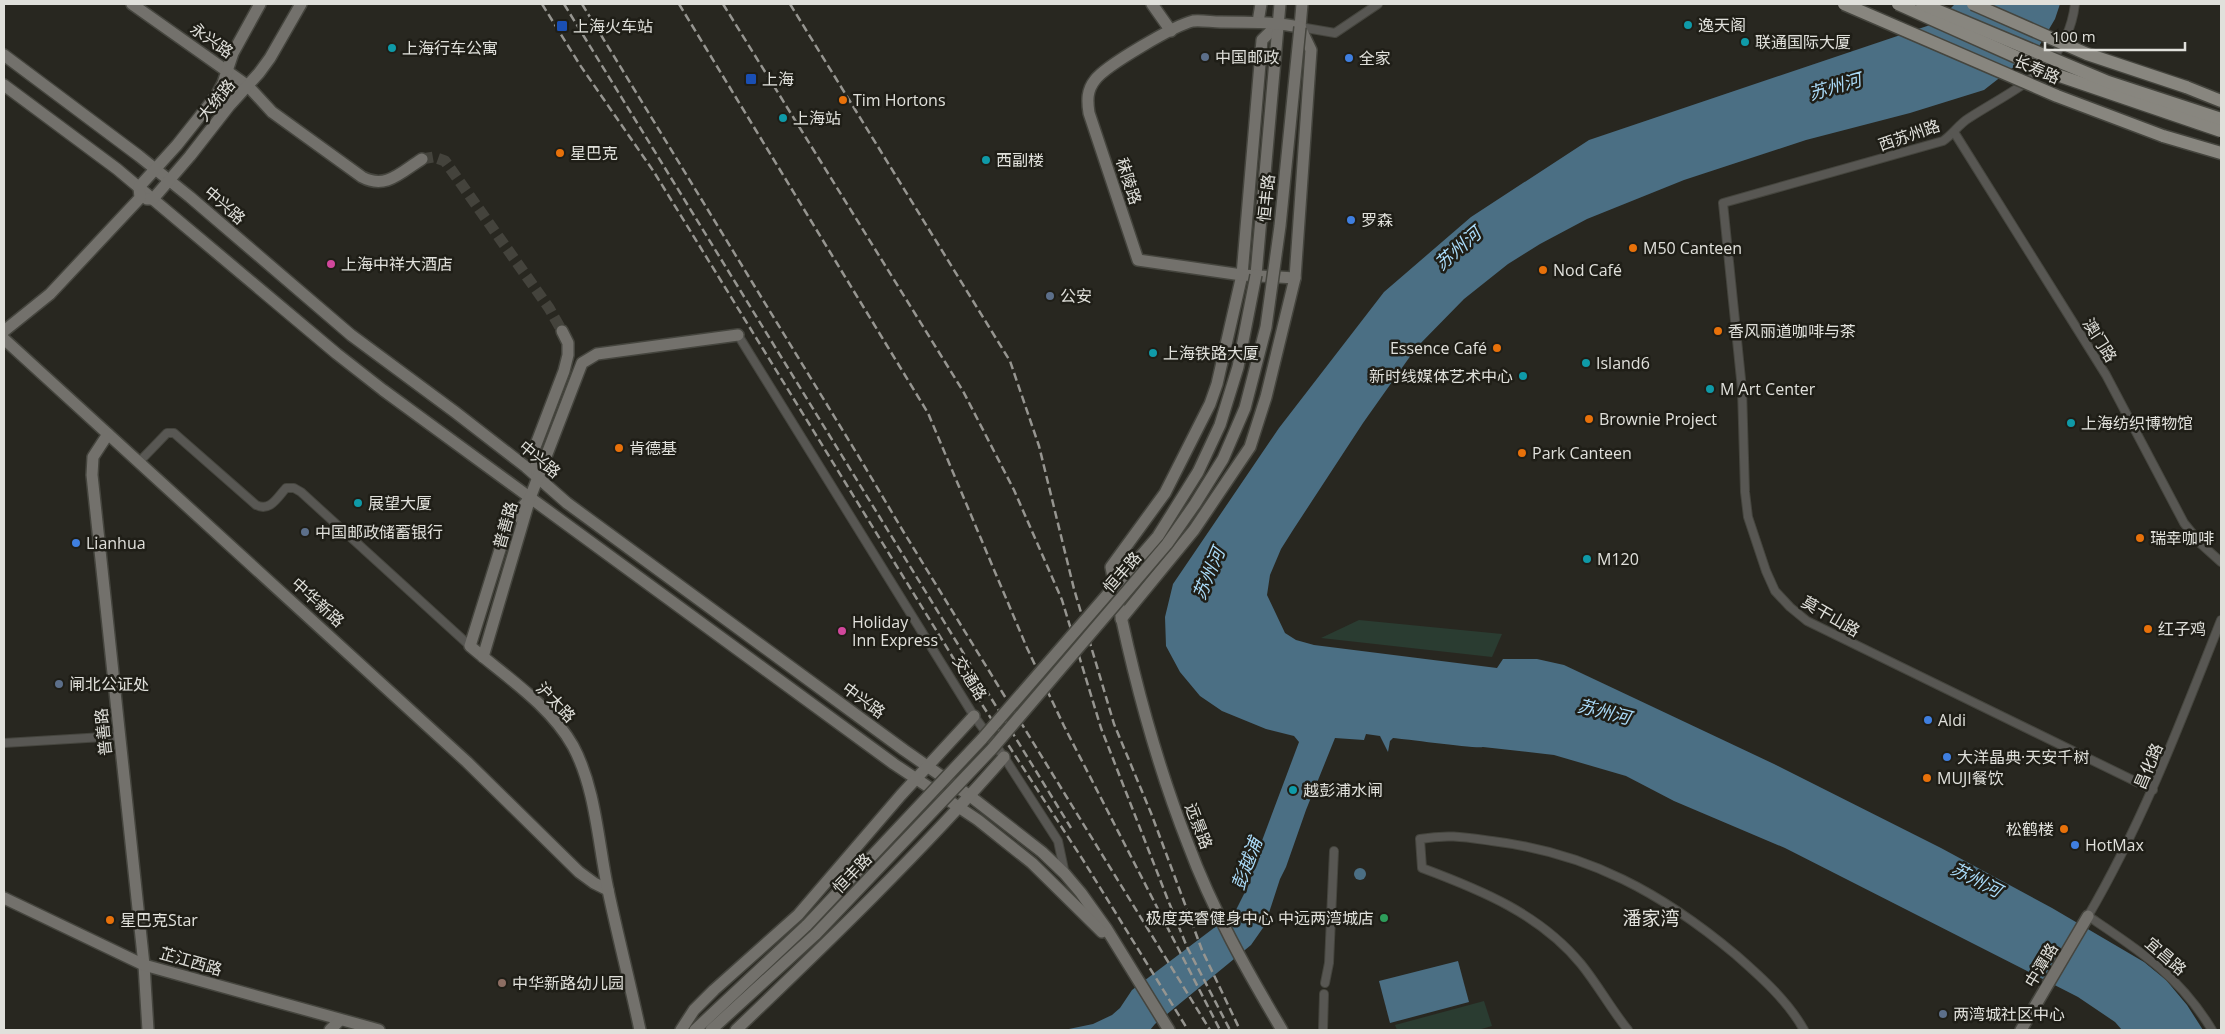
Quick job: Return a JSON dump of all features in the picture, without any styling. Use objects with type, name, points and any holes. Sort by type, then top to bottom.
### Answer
[{"type":"main road","name":"长寿路","points":[[1844,4],[2057,96],[2163,136],[2221,153]]},
{"type":"main road","name":"长寿路","points":[[1898,4],[2057,75],[2221,131]]},
{"type":"main road","name":"长寿路","points":[[1922,4],[2108,82],[2221,119]]},
{"type":"main road","name":"长寿路","points":[[1973,4],[2087,54],[2186,87],[2221,101]]},
{"type":"street","name":"永兴路","points":[[132,4],[227,70],[248,86],[272,112],[371,182],[383,183],[422,159]]},
{"type":"street","name":"大统路","points":[[4,331],[50,294],[140,193],[156,169],[216,96],[223,84],[241,37],[260,4]]},
{"type":"street","name":"大统路","points":[[153,199],[270,58],[301,4]]},
{"type":"street","points":[[1152,4],[1171,31],[1193,21],[1279,23],[1336,33],[1378,4]]},
{"type":"street","points":[[1258,22],[1261,4]]},
{"type":"street","name":"恒丰路","points":[[695,1030],[807,926],[982,739],[1158,536],[1198,472],[1228,402],[1253,297],[1280,4]]},
{"type":"street","name":"恒丰路","points":[[711,1030],[816,934],[992,749],[1167,544],[1196,504],[1222,459],[1247,400],[1266,327],[1280,226],[1302,4]]},
{"type":"street","name":"西苏州路","points":[[1722,203],[1936,143],[1954,132],[1965,120],[2025,84],[2045,66],[2057,52],[2068,32],[2075,4]]},
{"type":"street","name":"远景路","points":[[1279,23],[1262,40],[1242,275],[1226,349],[1210,404],[1165,493],[1111,567],[1121,619],[1142,704],[1173,804],[1196,864],[1221,920],[1282,1030]]},
{"type":"street","points":[[1121,619],[1194,530],[1250,447],[1266,397],[1295,278],[1311,50],[1300,27]]},
{"type":"street","name":"秣陵路","points":[[1171,31],[1099,75],[1088,93],[1090,113],[1138,260],[1242,275],[1295,278]]},
{"type":"street","name":"中兴路","points":[[4,55],[79,109],[170,180],[351,334],[526,467],[567,503],[970,796],[1042,852],[1065,874]]},
{"type":"street","points":[[4,86],[140,193],[153,199],[337,354],[530,498],[916,779],[959,807]]},
{"type":"street","name":"澳门路","points":[[1954,132],[2106,376],[2184,523],[2196,539],[2221,562]]},
{"type":"street","name":"莫干山路","points":[[1722,203],[1742,390],[1747,508],[1766,571],[1775,591],[1798,614],[1817,627],[2153,790]]},
{"type":"street","points":[[537,478],[535,447],[564,371],[568,355],[568,343],[562,331]]},
{"type":"street","points":[[530,498],[582,363],[597,354],[738,336]]},
{"type":"street","name":"交通路","points":[[738,336],[974,716],[1004,757],[1058,841],[1065,874],[1100,921],[1169,1030]]},
{"type":"street","name":"中华新路","points":[[4,339],[467,762],[579,872],[608,890]]},
{"type":"street","name":"沪太路","points":[[139,462],[166,433],[174,433],[263,508],[268,507],[286,488],[294,488],[301,492],[470,646],[540,706],[558,725],[572,746],[589,792],[608,890],[640,1030]]},
{"type":"street","name":"普善路","points":[[108,434],[94,457],[92,475],[144,965],[148,1030]]},
{"type":"street","name":"普善路","points":[[470,646],[508,524],[530,498]]},
{"type":"street","name":"普善路","points":[[483,657],[530,498]]},
{"type":"street","name":"昌化路","points":[[2086,920],[2122,856],[2153,790],[2221,620]]},
{"type":"street","name":"恒丰路","points":[[681,1030],[694,1010],[714,990],[798,915],[916,779],[974,716]]},
{"type":"street","points":[[4,742],[120,736]]},
{"type":"street","name":"恒丰路","points":[[736,1030],[826,945],[970,796],[1004,757]]},
{"type":"street","name":"交通路","points":[[959,807],[1032,863],[1101,932],[1108,935]]},
{"type":"street","points":[[1628,1030],[1580,962],[1538,924],[1489,894],[1422,868],[1420,839],[1444,835],[1523,845],[1589,863],[1652,893],[1700,925],[1758,974],[1796,1015],[1804,1030]]},
{"type":"street","points":[[1325,983],[1330,963],[1334,850]]},
{"type":"street","name":"芷江西路","points":[[4,898],[144,965],[345,1024],[379,1030]]},
{"type":"street","name":"中潭路","points":[[2021,1030],[2086,920]]},
{"type":"street","name":"宜昌路","points":[[2086,920],[2157,964],[2182,989],[2212,1030]]},
{"type":"street","points":[[1323,1030],[1324,994]]},
{"type":"street","points":[[330,1030],[345,1024]]},
{"type":"green space","points":[[1359,620],[1502,634],[1492,657],[1321,638]]},
{"type":"green space","points":[[1484,1001],[1492,1026],[1478,1030],[1397,1030],[1395,1025]]},
{"type":"water","name":"苏州河","points":[[1955,4],[2060,4],[2055,19],[2038,48],[1984,90],[1910,113],[1806,140],[1684,180],[1587,219],[1540,244],[1508,264],[1464,299],[1416,348],[1363,423],[1281,549],[1270,575],[1267,595],[1285,633],[1296,640],[1314,645],[1497,668],[1503,659],[1537,659],[1564,665],[1774,764],[1941,848],[2052,908],[2144,962],[2166,980],[2187,1005],[2203,1030],[2122,1030],[2115,1022],[2078,997],[1785,848],[1674,801],[1626,776],[1554,755],[1483,747],[1393,738],[1390,741],[1388,752],[1380,736],[1366,734],[1364,740],[1335,738],[1280,879],[1265,925],[1251,945],[1150,1030],[1064,1030],[1093,1024],[1112,1015],[1120,1008],[1132,990],[1235,912],[1250,882],[1257,854],[1299,742],[1294,736],[1266,729],[1222,711],[1200,696],[1180,672],[1166,646],[1165,617],[1173,584],[1279,428],[1384,292],[1471,217],[1589,140],[1936,23]]},
{"type":"water","points":[[1358,868],[1362,868],[1366,874],[1362,880],[1358,880],[1354,876],[1354,872]]},
{"type":"water","points":[[1458,961],[1469,1002],[1390,1023],[1379,981]]},
{"type":"tunnel","points":[[422,159],[434,157],[445,161],[549,308],[562,331]]},
{"type":"railway","points":[[542,4],[580,65],[654,172],[981,703],[1083,860],[1188,1030]]},
{"type":"railway","points":[[564,4],[1071,828]]},
{"type":"railway","points":[[582,4],[1210,1030]]},
{"type":"railway","points":[[679,4],[928,413],[1027,648],[1064,726],[1220,1030]]},
{"type":"railway","points":[[723,4],[963,391],[1014,490],[1062,600],[1101,728],[1168,900],[1187,947],[1230,1030]]},
{"type":"railway","points":[[790,4],[1010,361],[1039,446],[1074,589],[1114,724],[1151,813],[1202,950],[1240,1030]]},
{"type":"place","name":"逸天阁","points":[[1688,25]]},
{"type":"place","name":"上海火车站","points":[[562,26]]},
{"type":"place","name":"联通国际大厦","points":[[1745,42]]},
{"type":"place","name":"上海行车公寓","points":[[392,48]]},
{"type":"place","name":"中国邮政","points":[[1205,57]]},
{"type":"place","name":"全家","points":[[1349,58]]},
{"type":"place","name":"上海","points":[[751,79]]},
{"type":"place","name":"Tim Hortons","points":[[843,100]]},
{"type":"place","name":"上海站","points":[[783,118]]},
{"type":"place","name":"星巴克","points":[[560,153]]},
{"type":"place","name":"西副楼","points":[[986,160]]},
{"type":"place","name":"罗森","points":[[1351,220]]},
{"type":"place","name":"M50 Canteen","points":[[1633,248]]},
{"type":"place","name":"上海中祥大酒店","points":[[331,264]]},
{"type":"place","name":"Nod Café","points":[[1543,270]]},
{"type":"place","name":"公安","points":[[1050,296]]},
{"type":"place","name":"香风丽道咖啡与茶","points":[[1718,331]]},
{"type":"place","name":"Essence Café","points":[[1497,348]]},
{"type":"place","name":"上海铁路大厦","points":[[1153,353]]},
{"type":"place","name":"Island6","points":[[1586,363]]},
{"type":"place","name":"新时线媒体艺术中心","points":[[1523,376]]},
{"type":"place","name":"M Art Center","points":[[1710,389]]},
{"type":"place","name":"Brownie Project","points":[[1589,419]]},
{"type":"place","name":"上海纺织博物馆","points":[[2071,423]]},
{"type":"place","name":"肯德基","points":[[619,448]]},
{"type":"place","name":"Park Canteen","points":[[1522,453]]},
{"type":"place","name":"展望大厦","points":[[358,503]]},
{"type":"place","name":"中国邮政储蓄银行","points":[[305,532]]},
{"type":"place","name":"瑞幸咖啡","points":[[2140,538]]},
{"type":"place","name":"Lianhua","points":[[76,543]]},
{"type":"place","name":"M120","points":[[1587,559]]},
{"type":"place","name":"红子鸡","points":[[2148,629]]},
{"type":"place","name":"Holiday Inn Express","points":[[842,631]]},
{"type":"place","name":"闸北公证处","points":[[59,684]]},
{"type":"place","name":"Aldi","points":[[1928,720]]},
{"type":"place","name":"大洋晶典·天安千树","points":[[1947,757]]},
{"type":"place","name":"MUJI餐饮","points":[[1927,778]]},
{"type":"place","name":"越彭浦水闸","points":[[1293,790]]},
{"type":"place","name":"松鹤楼","points":[[2064,829]]},
{"type":"place","name":"HotMax","points":[[2075,845]]},
{"type":"place","name":"极度英睿健身中心 中远两湾城店","points":[[1384,918]]},
{"type":"place","name":"星巴克Star","points":[[110,920]]},
{"type":"place","name":"中华新路幼儿园","points":[[502,983]]},
{"type":"place","name":"两湾城社区中心","points":[[1943,1014]]},
{"type":"district","name":"潘家湾","points":[[1651,918]]},
{"type":"water label","name":"彭越浦","points":[[1247,864]]}]
